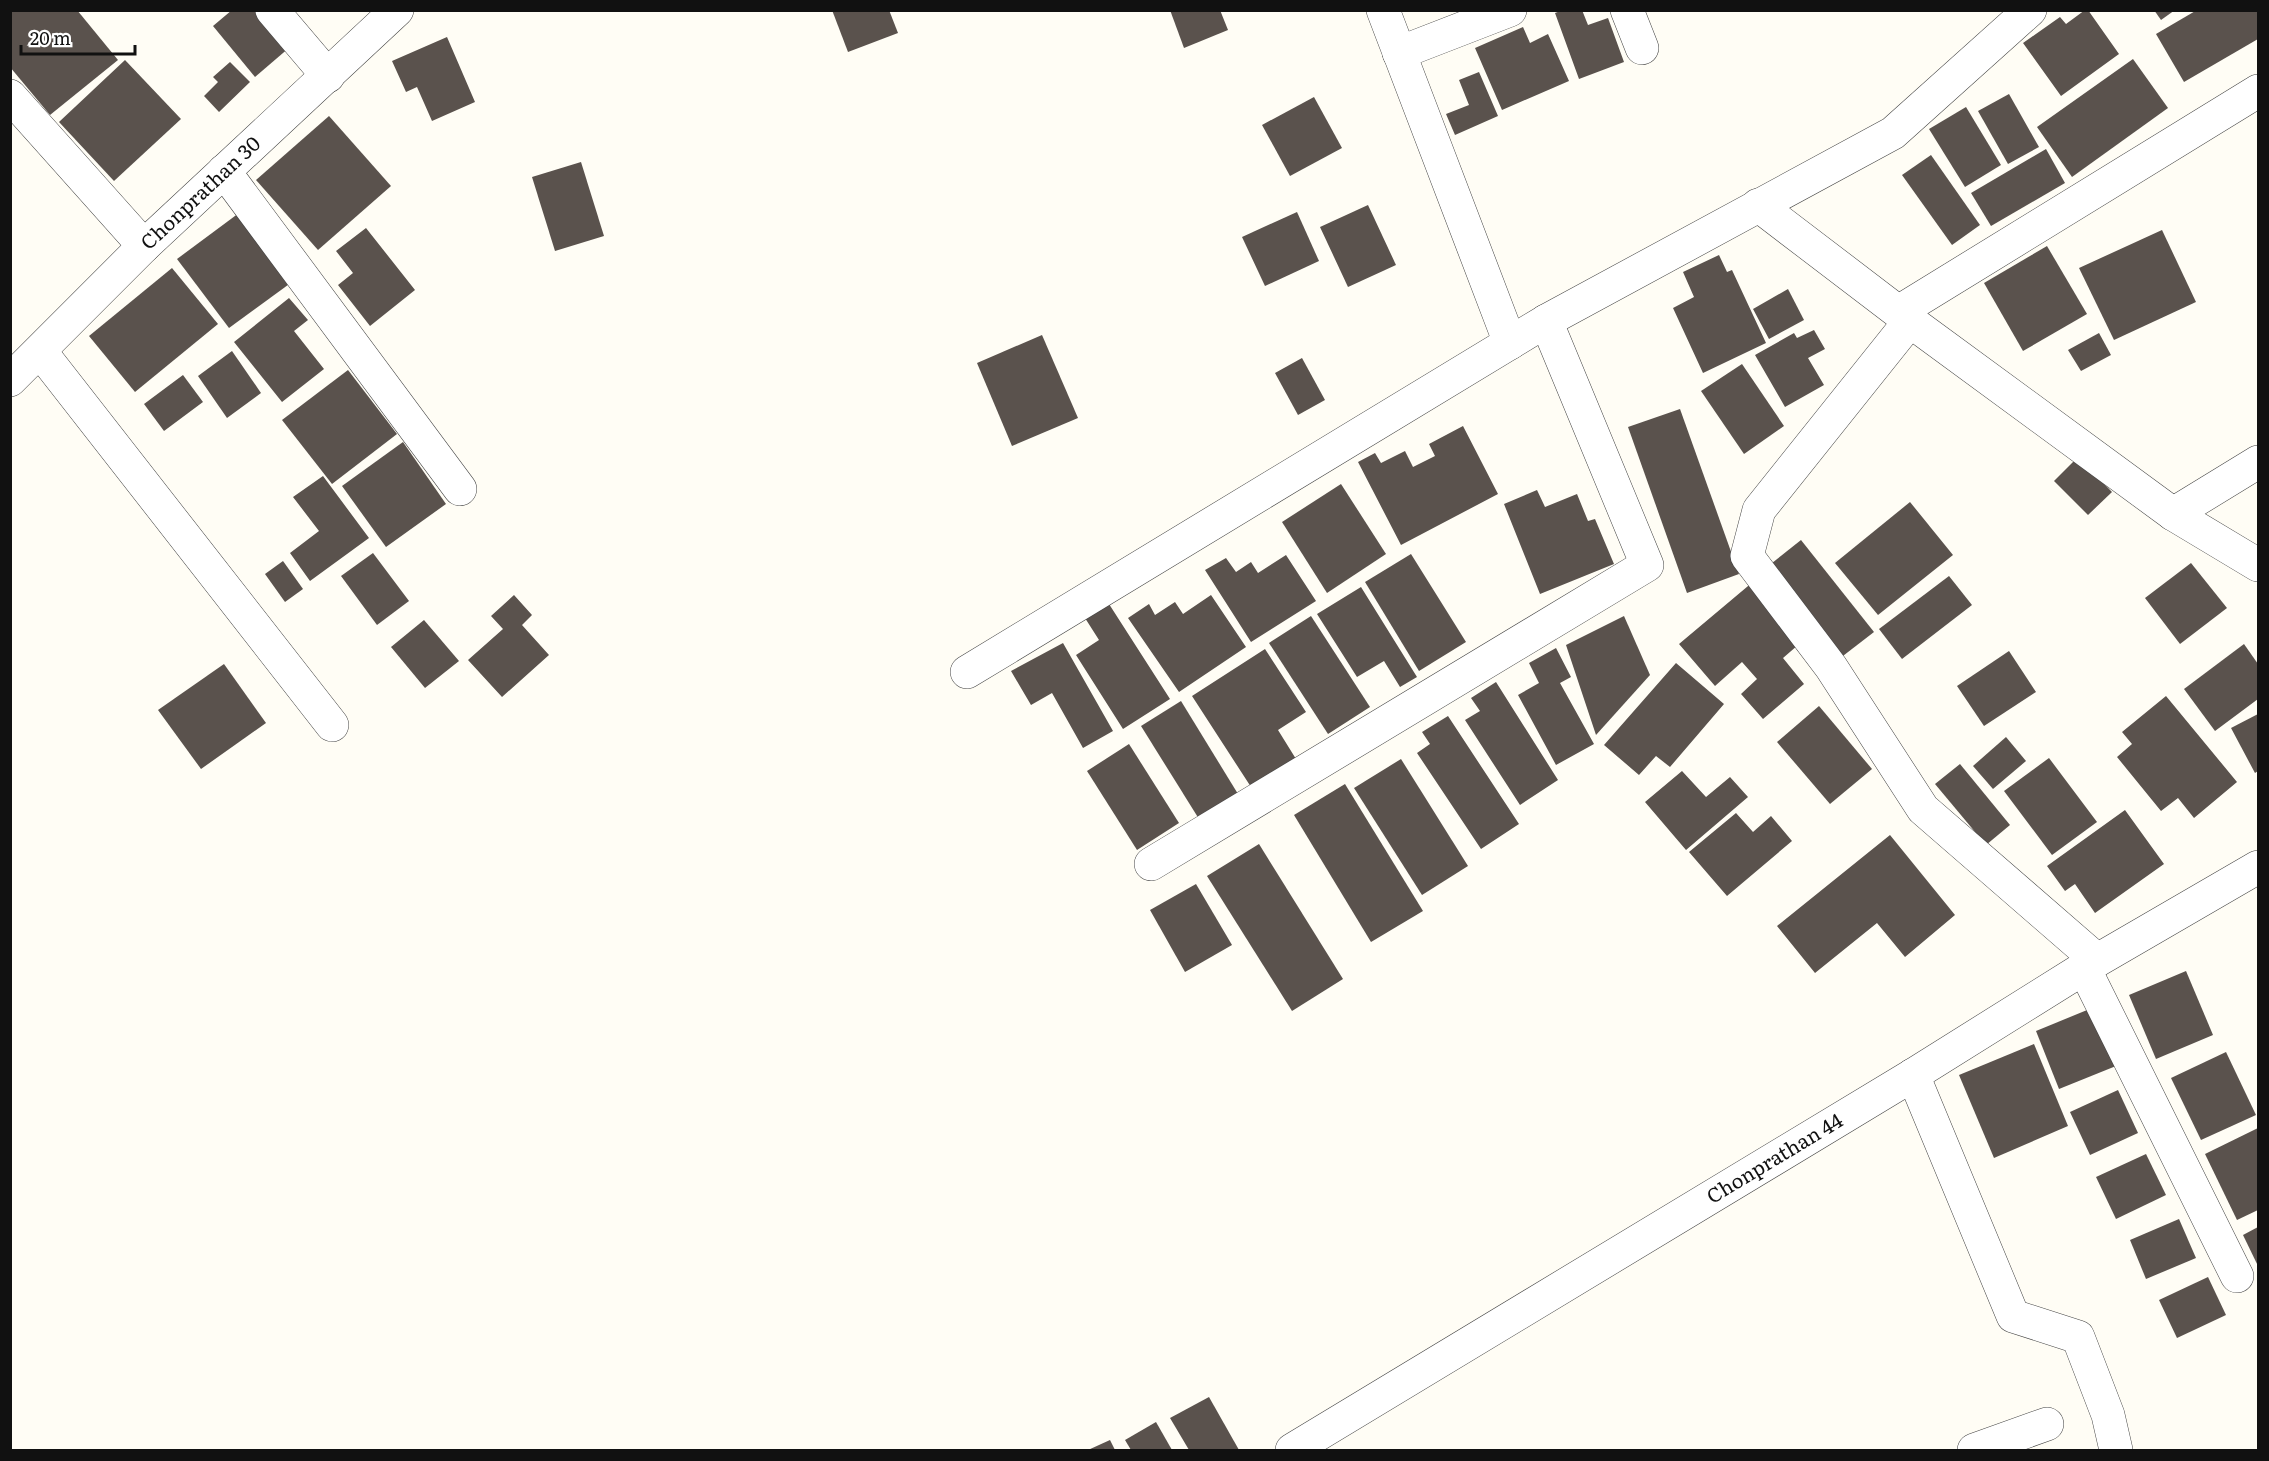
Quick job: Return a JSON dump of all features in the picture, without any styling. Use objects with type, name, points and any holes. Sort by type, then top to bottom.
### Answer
[{"type":"street","points":[[272,10],[328,76]]},
{"type":"street","name":"Chonprathan 30","points":[[10,380],[144,246],[397,10]]},
{"type":"street","points":[[1383,10],[1510,343]]},
{"type":"street","points":[[1399,52],[1510,10]]},
{"type":"street","points":[[1627,10],[1642,48]]},
{"type":"street","points":[[967,672],[1546,321],[1893,133],[2030,10]]},
{"type":"street","points":[[2237,1276],[2091,964],[1923,808],[1831,667],[1747,556],[1759,510],[1905,316],[2259,91]]},
{"type":"street","points":[[10,96],[144,246]]},
{"type":"street","points":[[224,171],[460,489]]},
{"type":"street","points":[[1758,205],[2173,514],[2259,565]]},
{"type":"street","points":[[1151,864],[1647,565],[1546,321]]},
{"type":"street","points":[[40,351],[332,725]]},
{"type":"street","points":[[2173,514],[2259,462]]},
{"type":"street","name":"Chonprathan 44","points":[[1292,1450],[1913,1075],[2091,964],[2259,867]]},
{"type":"street","points":[[1913,1075],[2013,1316],[2078,1337],[2108,1415],[2116,1450]]},
{"type":"street","points":[[1974,1450],[2047,1424]]},
{"type":"building","points":[[10,10],[77,10],[118,60],[50,115],[10,67]]},
{"type":"building","points":[[232,10],[260,10],[290,47],[255,77],[213,26]]},
{"type":"building","points":[[832,10],[889,10],[898,33],[848,52]]},
{"type":"building","points":[[1170,10],[1220,10],[1228,30],[1184,48]]},
{"type":"building","points":[[1563,10],[1582,10],[1588,25],[1608,18],[1624,62],[1579,79],[1555,13]]},
{"type":"building","points":[[2088,10],[2119,54],[2061,96],[2023,43],[2060,17],[2066,24]]},
{"type":"building","points":[[2154,10],[2175,10],[2161,20]]},
{"type":"building","points":[[2197,10],[2257,10],[2258,39],[2184,82],[2156,34]]},
{"type":"building","points":[[1523,27],[1530,43],[1548,34],[1569,81],[1502,110],[1475,48]]},
{"type":"building","points":[[447,37],[475,102],[432,121],[417,87],[406,92],[392,61]]},
{"type":"building","points":[[2133,59],[2168,108],[2072,177],[2037,127]]},
{"type":"building","points":[[125,60],[181,119],[114,181],[59,122]]},
{"type":"building","points":[[230,62],[250,82],[219,112],[204,96],[218,82],[213,77]]},
{"type":"building","points":[[1479,72],[1498,116],[1455,135],[1446,114],[1469,105],[1459,80]]},
{"type":"building","points":[[2009,94],[2039,147],[2008,164],[1978,111]]},
{"type":"building","points":[[1314,97],[1342,148],[1290,176],[1262,125]]},
{"type":"building","points":[[1966,107],[2001,165],[1965,187],[1929,129]]},
{"type":"building","points":[[329,116],[391,186],[318,250],[256,180]]},
{"type":"building","points":[[2046,149],[2065,183],[1991,226],[1971,193]]},
{"type":"building","points":[[1931,155],[1980,225],[1952,245],[1902,175]]},
{"type":"building","points":[[581,162],[604,236],[555,251],[532,177]]},
{"type":"building","points":[[1368,205],[1396,265],[1348,287],[1320,227]]},
{"type":"building","points":[[1297,212],[1319,261],[1265,286],[1242,237]]},
{"type":"building","points":[[239,213],[292,282],[229,328],[177,259]]},
{"type":"building","points":[[366,228],[415,290],[370,326],[338,285],[353,273],[336,251]]},
{"type":"building","points":[[2162,230],[2196,302],[2114,340],[2079,268]]},
{"type":"building","points":[[2047,246],[2087,314],[2023,351],[1984,283]]},
{"type":"building","points":[[1719,255],[1727,272],[1732,270],[1766,343],[1703,373],[1673,308],[1694,297],[1683,272]]},
{"type":"building","points":[[172,268],[218,324],[135,392],[89,336]]},
{"type":"building","points":[[1788,289],[1804,320],[1769,339],[1753,309]]},
{"type":"building","points":[[289,298],[308,320],[294,331],[324,369],[282,402],[234,342]]},
{"type":"building","points":[[1814,330],[1825,349],[1808,358],[1824,385],[1785,407],[1755,355],[1794,333],[1797,338]]},
{"type":"building","points":[[2099,333],[2111,355],[2081,371],[2068,350]]},
{"type":"building","points":[[1042,335],[1078,418],[1012,446],[977,363]]},
{"type":"building","points":[[232,351],[261,393],[227,418],[198,376]]},
{"type":"building","points":[[1302,358],[1325,400],[1298,415],[1275,373]]},
{"type":"building","points":[[1742,364],[1784,426],[1744,454],[1701,391]]},
{"type":"building","points":[[348,370],[397,434],[332,484],[282,420]]},
{"type":"building","points":[[183,375],[203,402],[164,431],[144,404]]},
{"type":"building","points":[[1680,409],[1739,574],[1687,593],[1628,427]]},
{"type":"building","points":[[1463,426],[1498,494],[1401,545],[1358,462],[1375,453],[1381,463],[1405,451],[1413,467],[1435,456],[1429,444]]},
{"type":"building","points":[[403,442],[446,504],[386,547],[342,486]]},
{"type":"building","points":[[2078,457],[2112,492],[2088,515],[2054,481]]},
{"type":"building","points":[[323,476],[369,538],[310,581],[290,553],[319,531],[293,497]]},
{"type":"building","points":[[1341,484],[1386,554],[1327,593],[1282,522]]},
{"type":"building","points":[[1537,490],[1545,507],[1577,494],[1588,521],[1595,519],[1614,564],[1540,594],[1504,504]]},
{"type":"building","points":[[1910,502],[1953,555],[1878,615],[1835,563]]},
{"type":"building","points":[[1801,540],[1874,632],[1839,659],[1767,567]]},
{"type":"building","points":[[373,553],[409,601],[377,625],[341,576]]},
{"type":"building","points":[[1411,554],[1466,642],[1419,671],[1365,582]]},
{"type":"building","points":[[1286,555],[1316,601],[1251,642],[1205,570],[1226,558],[1236,572],[1251,562],[1258,573]]},
{"type":"building","points":[[283,561],[303,589],[285,602],[265,574]]},
{"type":"building","points":[[2191,563],[2227,608],[2180,644],[2145,598]]},
{"type":"building","points":[[1949,576],[1972,605],[1902,659],[1879,629]]},
{"type":"building","points":[[1754,581],[1805,639],[1783,658],[1804,684],[1763,719],[1741,694],[1757,679],[1742,662],[1715,686],[1679,644]]},
{"type":"building","points":[[1361,587],[1417,677],[1400,687],[1384,661],[1357,677],[1317,614]]},
{"type":"building","points":[[514,595],[532,615],[522,625],[549,655],[502,697],[468,660],[503,629],[491,616]]},
{"type":"building","points":[[1211,595],[1246,647],[1179,692],[1128,618],[1149,604],[1155,615],[1175,602],[1183,614]]},
{"type":"building","points":[[1109,604],[1170,699],[1123,729],[1076,655],[1099,640],[1085,618]]},
{"type":"building","points":[[1311,616],[1370,707],[1328,734],[1269,643]]},
{"type":"building","points":[[1624,616],[1650,675],[1596,735],[1566,645]]},
{"type":"building","points":[[424,620],[459,661],[425,688],[391,647]]},
{"type":"building","points":[[1063,643],[1113,731],[1083,748],[1052,693],[1031,705],[1011,671]]},
{"type":"building","points":[[2244,644],[2258,664],[2258,699],[2215,731],[2184,689]]},
{"type":"building","points":[[1556,648],[1571,677],[1560,683],[1594,744],[1556,765],[1518,695],[1539,683],[1529,663]]},
{"type":"building","points":[[1265,649],[1306,712],[1278,730],[1296,759],[1251,787],[1192,696]]},
{"type":"building","points":[[2009,651],[2036,692],[1984,726],[1957,686]]},
{"type":"building","points":[[1676,663],[1724,704],[1670,767],[1656,756],[1639,775],[1604,745]]},
{"type":"building","points":[[224,664],[266,723],[201,769],[158,710]]},
{"type":"building","points":[[1496,682],[1558,780],[1520,805],[1465,720],[1480,711],[1471,698]]},
{"type":"building","points":[[2166,696],[2237,782],[2194,818],[2178,798],[2161,811],[2117,757],[2132,744],[2122,732]]},
{"type":"building","points":[[1181,701],[1238,794],[1199,819],[1141,726]]},
{"type":"building","points":[[1819,706],[1872,769],[1830,804],[1777,742]]},
{"type":"building","points":[[2258,714],[2258,771],[2255,773],[2231,728]]},
{"type":"building","points":[[1448,716],[1519,824],[1481,849],[1417,753],[1430,744],[1422,732]]},
{"type":"building","points":[[2006,737],[2026,761],[1993,789],[1973,766]]},
{"type":"building","points":[[1129,744],[1179,823],[1137,850],[1087,771]]},
{"type":"building","points":[[2049,758],[2097,822],[2052,855],[2004,791]]},
{"type":"building","points":[[1401,759],[1468,866],[1422,895],[1354,788]]},
{"type":"building","points":[[1960,764],[2010,825],[1986,845],[1935,784]]},
{"type":"building","points":[[1682,771],[1706,797],[1730,777],[1748,797],[1686,850],[1645,802]]},
{"type":"building","points":[[1345,784],[1423,911],[1371,942],[1294,815]]},
{"type":"building","points":[[2125,810],[2164,864],[2095,913],[2075,884],[2065,891],[2047,866]]},
{"type":"building","points":[[1736,813],[1753,832],[1771,816],[1792,841],[1727,896],[1689,852]]},
{"type":"building","points":[[1890,835],[1955,915],[1905,957],[1877,923],[1815,973],[1777,926]]},
{"type":"building","points":[[1259,844],[1343,979],[1292,1011],[1207,876]]},
{"type":"building","points":[[1196,884],[1232,945],[1185,972],[1150,910]]},
{"type":"building","points":[[2186,971],[2213,1035],[2156,1059],[2129,995]]},
{"type":"building","points":[[2092,1008],[2116,1066],[2059,1089],[2036,1031]]},
{"type":"building","points":[[2034,1044],[2068,1126],[1994,1158],[1959,1075]]},
{"type":"building","points":[[2226,1052],[2256,1115],[2201,1140],[2171,1078]]},
{"type":"building","points":[[2118,1090],[2138,1133],[2090,1155],[2070,1112]]},
{"type":"building","points":[[2258,1128],[2258,1210],[2237,1220],[2205,1154]]},
{"type":"building","points":[[2146,1154],[2166,1195],[2116,1219],[2096,1177]]},
{"type":"building","points":[[2179,1219],[2196,1258],[2146,1279],[2130,1240]]},
{"type":"building","points":[[2258,1227],[2258,1266],[2243,1235]]},
{"type":"building","points":[[2208,1277],[2226,1315],[2177,1338],[2159,1300]]},
{"type":"building","points":[[1209,1397],[1239,1450],[1189,1450],[1170,1418]]},
{"type":"building","points":[[1156,1422],[1172,1450],[1131,1450],[1125,1440]]},
{"type":"building","points":[[1110,1440],[1115,1450],[1088,1450]]}]
